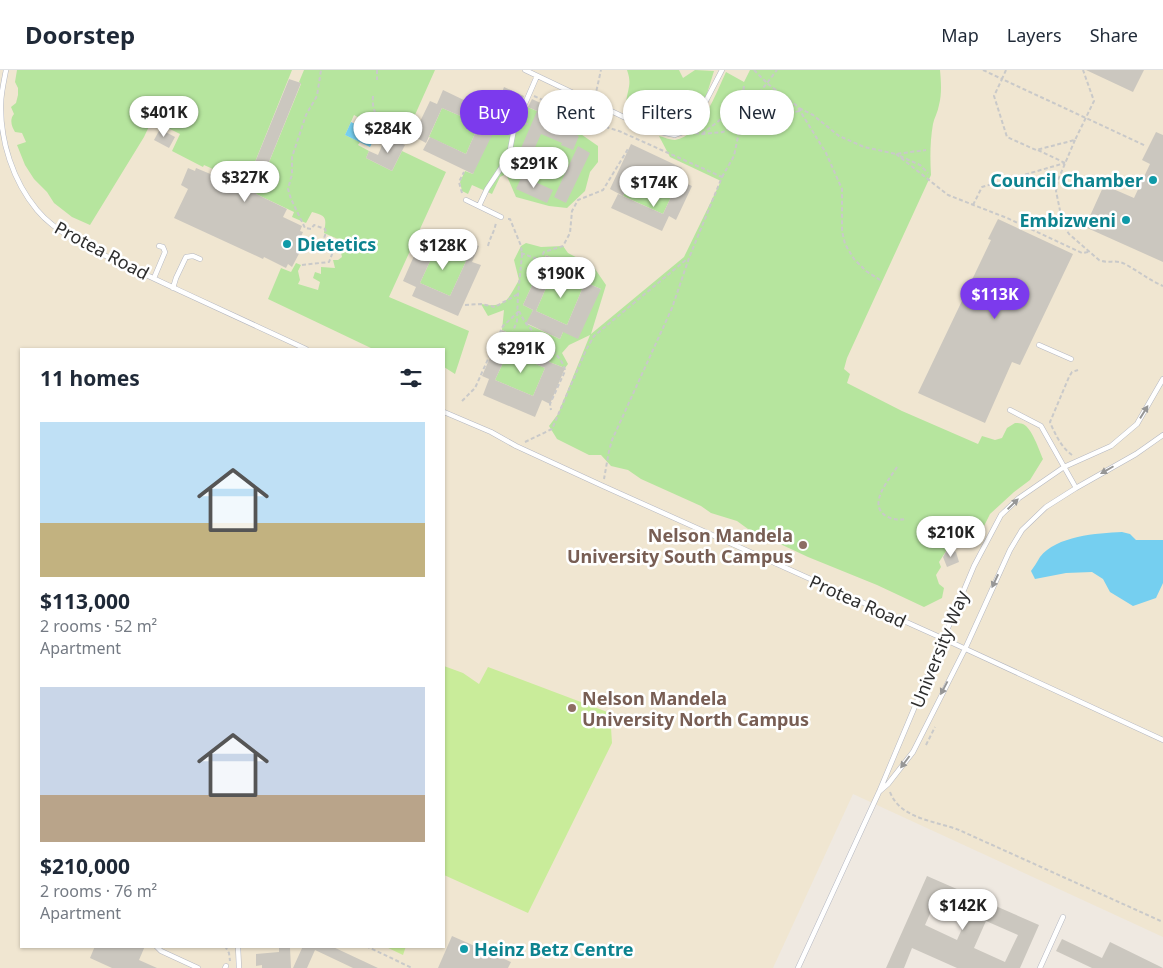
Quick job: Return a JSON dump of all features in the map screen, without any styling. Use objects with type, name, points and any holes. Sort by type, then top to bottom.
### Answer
[{"type":"lane","name":"Protea Road","points":[[6,70],[1,104],[2,130],[8,158],[27,196],[37,210],[52,224],[87,246],[304,348]]},
{"type":"lane","points":[[525,70],[623,117]]},
{"type":"lane","points":[[710,95],[722,70]]},
{"type":"lane","points":[[479,206],[510,150],[514,129],[537,76]]},
{"type":"lane","points":[[466,200],[499,216]]},
{"type":"lane","points":[[154,278],[165,252],[163,247],[158,246]]},
{"type":"lane","points":[[173,288],[186,258],[193,256],[200,259]]},
{"type":"lane","points":[[1039,345],[1071,359]]},
{"type":"lane","name":"University Way","points":[[798,968],[879,792],[974,566],[1001,516],[1019,498],[1064,467],[1111,446],[1136,424],[1163,379]]},
{"type":"lane","points":[[1010,410],[1040,426],[1076,488]]},
{"type":"lane","name":"Protea Road","points":[[445,412],[1163,740]]},
{"type":"lane","name":"University Way","points":[[879,792],[888,784],[913,752],[1010,550],[1022,530],[1046,507],[1136,454],[1163,435]]},
{"type":"lane","points":[[1040,968],[1063,917]]},
{"type":"lane","points":[[158,948],[198,968]]},
{"type":"lane","points":[[238,948],[239,968]]},
{"type":"path","points":[[302,265],[329,262],[334,249],[323,242],[325,229],[314,225],[311,228],[305,228],[302,225],[290,199],[288,189],[292,174],[292,157],[306,115],[317,96],[321,70]]},
{"type":"path","points":[[377,70],[377,80]]},
{"type":"path","points":[[754,70],[768,84],[839,136],[864,147],[896,154],[920,165],[928,174]]},
{"type":"path","points":[[762,90],[777,70]]},
{"type":"path","points":[[983,70],[1146,146]]},
{"type":"path","points":[[1006,70],[994,96],[1007,137],[1065,163]]},
{"type":"path","points":[[1083,70],[1094,101],[1065,163],[1056,191],[1063,225],[1069,234],[1088,252],[1105,262],[1115,260],[1126,264],[1147,279],[1163,286]]},
{"type":"path","points":[[744,84],[744,90]]},
{"type":"path","points":[[529,94],[589,122],[619,131],[722,177]]},
{"type":"path","points":[[373,96],[373,112],[381,124],[382,132]]},
{"type":"path","points":[[797,106],[826,153],[842,189],[842,231],[845,244],[854,259],[866,271],[880,280]]},
{"type":"path","points":[[794,112],[800,111]]},
{"type":"path","points":[[710,128],[720,120]]},
{"type":"path","points":[[603,486],[612,440],[672,308],[689,258],[722,177],[734,156],[739,135]]},
{"type":"path","points":[[1036,150],[1075,140]]},
{"type":"path","points":[[521,253],[540,260],[544,252],[563,246],[570,233],[572,211],[578,200],[603,190],[628,149]]},
{"type":"path","points":[[896,154],[926,150]]},
{"type":"path","points":[[896,154],[948,195],[1007,218],[1082,253],[1088,252]]},
{"type":"path","points":[[973,205],[982,187],[1065,163]]},
{"type":"path","points":[[464,172],[459,182],[466,200]]},
{"type":"path","points":[[488,246],[499,216],[510,219],[521,253],[518,321],[512,331]]},
{"type":"path","points":[[516,446],[552,429],[586,350],[594,336],[689,258]]},
{"type":"path","points":[[464,304],[481,304],[495,307],[518,294]]},
{"type":"path","points":[[462,401],[475,388],[503,326],[518,311]]},
{"type":"path","points":[[518,311],[529,327],[564,366],[565,371],[550,404],[551,410]]},
{"type":"path","points":[[1072,455],[1067,451],[1050,422],[1069,377],[1072,372],[1078,370]]},
{"type":"path","points":[[896,467],[879,497],[878,505],[883,514],[891,519],[906,519]]},
{"type":"path","points":[[888,784],[891,794],[904,811],[959,830],[1163,922]]},
{"type":"path","points":[[226,948],[229,953],[227,967]]},
{"type":"path","points":[[370,948],[412,968]]},
{"type":"shaded area","name":"Nelson Mandela University South Campus","points":[[0,70],[1163,70],[1163,937],[853,794],[773,968],[0,968]]},
{"type":"green space","points":[[17,70],[292,70],[247,182],[225,172],[224,174],[204,165],[203,167],[172,151],[180,134],[152,120],[144,137],[90,225],[72,217],[54,203],[25,165],[17,145],[26,142],[22,133],[15,132],[12,123],[14,114],[11,107],[16,103],[18,95],[18,88],[15,82]]},
{"type":"green space","points":[[304,70],[435,70],[402,144],[369,127],[370,124],[354,115],[345,135],[360,142],[358,145],[369,151],[366,158],[392,171],[402,151],[446,172],[389,297],[469,331],[455,374],[445,368],[445,348],[371,348],[268,299],[281,268],[291,272],[296,263],[301,265],[298,271],[300,280],[298,284],[318,290],[320,282],[313,278],[315,272],[321,274],[321,267],[335,268],[333,260],[338,260],[342,257],[338,239],[324,233],[325,219],[321,215],[312,212],[306,223],[292,217],[294,212],[256,194],[301,84],[299,82]]},
{"type":"green space","points":[[627,70],[679,70],[683,78],[695,70],[714,71],[708,90],[628,90]]},
{"type":"green space","points":[[750,70],[940,70],[941,96],[931,137],[931,175],[847,358],[844,369],[850,374],[847,383],[902,411],[978,444],[982,436],[995,440],[1002,438],[1007,428],[1015,423],[1023,424],[1032,434],[1043,459],[1030,480],[990,514],[983,528],[952,542],[939,562],[941,567],[936,575],[939,584],[944,588],[942,598],[924,607],[877,585],[808,557],[748,529],[737,521],[711,513],[701,506],[641,479],[628,470],[611,466],[601,455],[589,455],[557,439],[549,426],[558,414],[590,335],[569,345],[562,353],[568,364],[565,368],[549,362],[553,352],[502,330],[504,310],[488,316],[481,304],[501,304],[509,297],[519,280],[514,260],[521,246],[526,243],[541,247],[563,246],[568,253],[593,266],[606,285],[591,334],[684,257],[721,181],[670,157],[659,136],[675,140],[687,135],[710,135],[710,105],[726,72],[744,82]],"holes":[[[546,255],[590,275],[587,283],[601,289],[563,332],[560,339],[527,324],[533,310],[523,305]]]},
{"type":"green space","points":[[528,107],[538,112],[538,135],[582,135],[598,146],[598,162],[590,172],[585,191],[567,208],[549,206],[516,197],[506,174],[500,177],[492,194],[472,185],[468,194],[462,191],[460,182],[465,171],[473,174],[484,135],[528,135]]},
{"type":"green space","points":[[442,108],[460,116],[460,135],[474,135],[466,154],[429,137]]},
{"type":"green space","points":[[637,166],[677,184],[663,214],[623,196]]},
{"type":"green space","points":[[437,246],[467,259],[450,296],[420,283]]},
{"type":"green space","points":[[552,274],[583,287],[567,325],[536,311]]},
{"type":"green space","points":[[508,352],[545,368],[533,396],[495,380]]},
{"type":"green space","points":[[445,666],[463,673],[479,684],[488,667],[610,713],[612,743],[528,913],[445,875]]},
{"type":"green space","points":[[388,948],[405,948],[403,955]]},
{"type":"water","points":[[351,122],[376,135],[370,147],[345,135]]},
{"type":"water","points":[[1122,532],[1130,534],[1136,540],[1163,540],[1163,583],[1156,598],[1133,606],[1110,592],[1103,579],[1092,572],[1066,573],[1035,579],[1031,571],[1040,557],[1056,544],[1078,537]]},
{"type":"building","points":[[1086,70],[1144,70],[1133,92]]},
{"type":"building","points":[[289,79],[301,83],[256,194],[287,209],[283,217],[302,226],[300,231],[303,232],[299,241],[301,242],[300,245],[303,246],[292,267],[288,264],[286,268],[174,218],[188,189],[181,185],[188,168],[195,171],[196,168],[239,184],[240,181],[247,182]]},
{"type":"building","points":[[443,90],[460,98],[460,116],[442,108],[426,143],[413,136],[430,101],[437,104]]},
{"type":"building","points":[[532,99],[538,102],[538,135],[541,135],[523,174],[512,169],[537,111],[528,107]]},
{"type":"building","points":[[160,129],[175,137],[169,148],[154,140]]},
{"type":"building","name":"Embizweni","points":[[1156,132],[1163,135],[1163,262],[1085,227],[1104,185],[1134,198],[1150,164],[1142,160]]},
{"type":"building","points":[[474,135],[492,135],[473,174],[423,150],[430,137],[466,154]]},
{"type":"building","points":[[543,135],[579,136],[573,150],[561,145],[562,143]]},
{"type":"building","points":[[386,136],[405,145],[392,171],[366,158],[369,151],[378,155]]},
{"type":"building","points":[[631,144],[682,168],[675,183],[637,166],[623,196],[610,189]]},
{"type":"building","points":[[578,146],[590,153],[566,203],[554,197]]},
{"type":"building","points":[[522,176],[553,190],[547,203],[516,189]]},
{"type":"building","points":[[679,180],[692,186],[676,220],[669,216],[662,231],[611,208],[618,194],[663,214]]},
{"type":"building","points":[[998,219],[1073,254],[1020,365],[1012,362],[985,423],[918,393],[991,240],[988,239]]},
{"type":"building","points":[[442,230],[479,246],[472,262],[481,265],[458,316],[412,296],[416,287],[403,281],[425,231],[439,237]],"holes":[[[437,246],[467,259],[450,296],[420,283]]]},
{"type":"building","points":[[546,255],[590,275],[587,283],[601,289],[578,339],[563,332],[560,339],[526,323],[533,310],[523,305]],"holes":[[[552,274],[583,287],[567,325],[536,311]]]},
{"type":"building","points":[[502,330],[553,352],[549,362],[565,368],[550,404],[542,400],[535,417],[483,395],[489,379],[482,376]],"holes":[[[508,352],[545,368],[533,396],[495,380]]]},
{"type":"building","points":[[948,548],[956,552],[959,562],[947,567],[943,557]]},
{"type":"building","points":[[927,876],[1039,925],[1020,968],[957,968],[912,948],[904,968],[886,968]],"holes":[[[937,898],[969,913],[957,940],[925,925]],[[986,921],[1018,935],[1005,962],[974,948]]]},
{"type":"building","name":"Heinz Betz Centre","points":[[452,936],[511,962],[508,968],[438,968]]},
{"type":"building","points":[[1062,939],[1102,958],[1110,942],[1163,968],[1092,968],[1056,951]]},
{"type":"building","points":[[94,948],[144,948],[139,960],[157,968],[112,968],[90,958]]},
{"type":"building","points":[[279,948],[290,948],[291,968],[262,968],[262,965],[256,966],[256,954],[279,952]]},
{"type":"building","points":[[302,948],[335,948],[378,968],[353,968],[315,950],[307,968],[293,968]]},
{"type":"place","name":"Council Chamber","points":[[1153,180]]},
{"type":"place","name":"Embizweni","points":[[1126,220]]},
{"type":"place","name":"Dietetics","points":[[287,244]]},
{"type":"place","name":"Nelson Mandela University South Campus","points":[[803,545]]},
{"type":"place","name":"Nelson Mandela University North Campus","points":[[572,708]]},
{"type":"place","name":"Heinz Betz Centre","points":[[464,949]]}]
